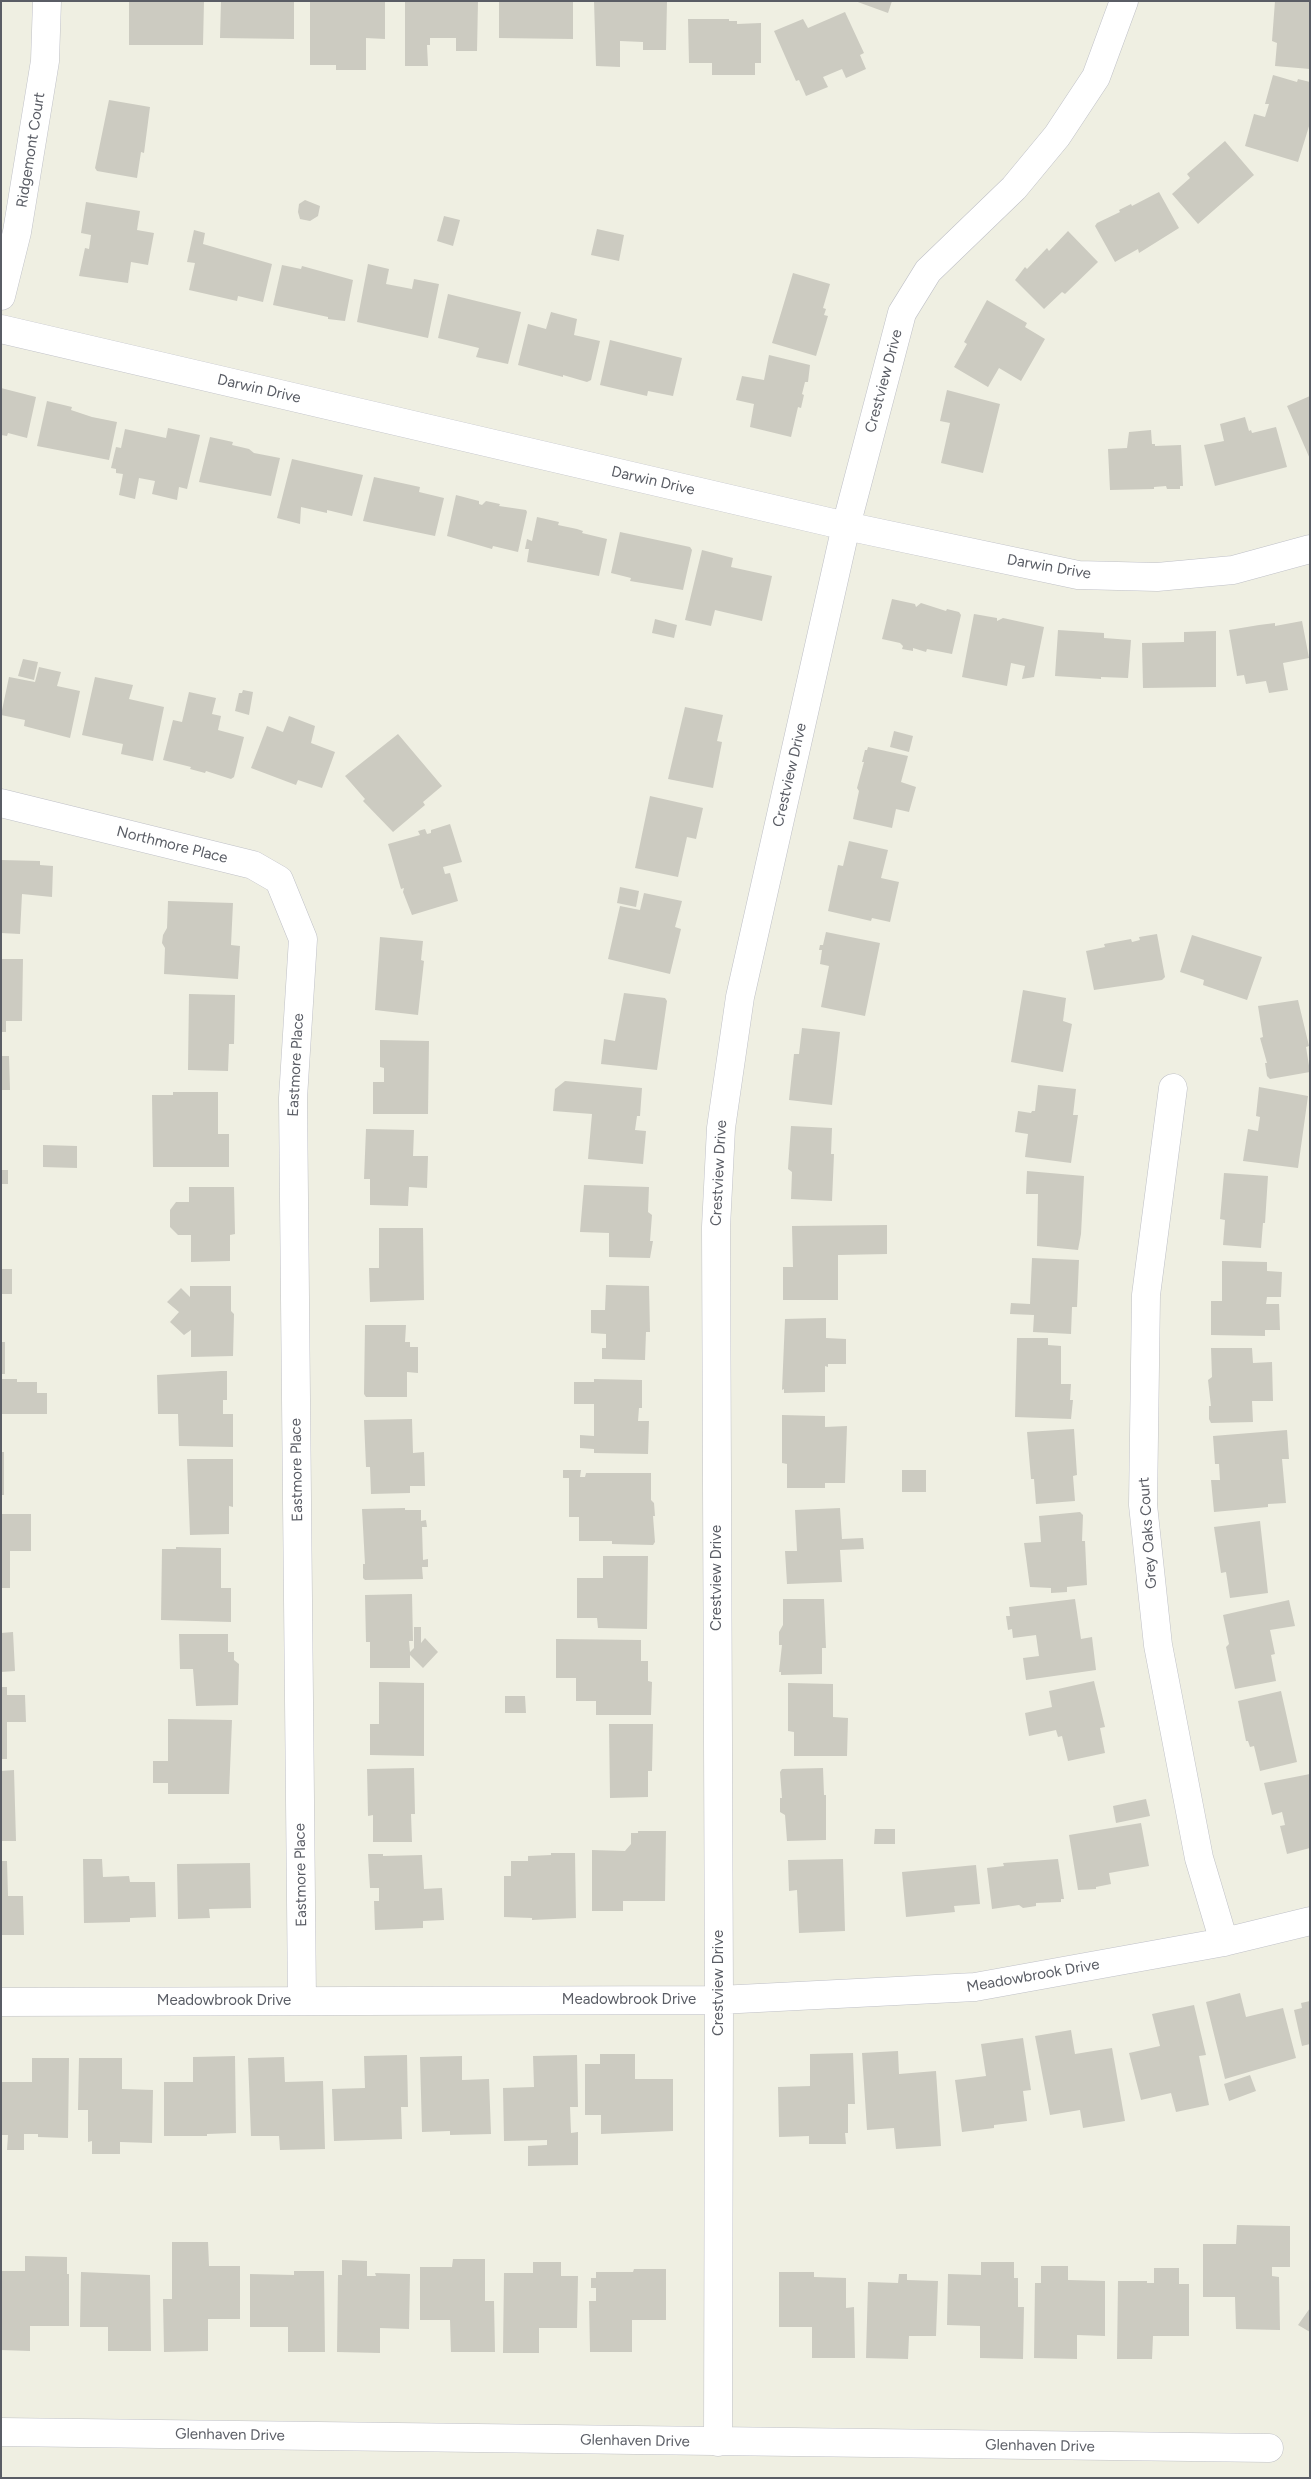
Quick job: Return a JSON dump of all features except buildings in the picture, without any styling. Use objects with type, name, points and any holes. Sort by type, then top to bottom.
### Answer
[{"type":"street","name":"Ridgemont Court","points":[[1,296],[17,232],[45,61],[47,1]]},
{"type":"street","name":"Crestview Drive","points":[[718,2442],[719,2000],[716,1227],[720,1128],[740,996],[846,526],[902,313],[928,270],[1014,188],[1057,136],[1096,77],[1124,1]]},
{"type":"street","name":"Darwin Drive","points":[[1,329],[846,526],[1078,575],[1157,577],[1233,570],[1310,549]]},
{"type":"street","name":"Northmore Place","points":[[1,803],[253,865],[279,880],[303,939]]},
{"type":"street","name":"Eastmore Place","points":[[302,2001],[293,1098],[303,939]]},
{"type":"street","name":"Grey Oaks Court","points":[[1173,1088],[1146,1295],[1143,1505],[1158,1645],[1199,1858],[1224,1942]]},
{"type":"street","name":"Meadowbrook Drive","points":[[1,2002],[719,2000],[974,1987],[1224,1942],[1310,1921]]},
{"type":"street","name":"Glenhaven Drive","points":[[1,2432],[1269,2448]]}]
